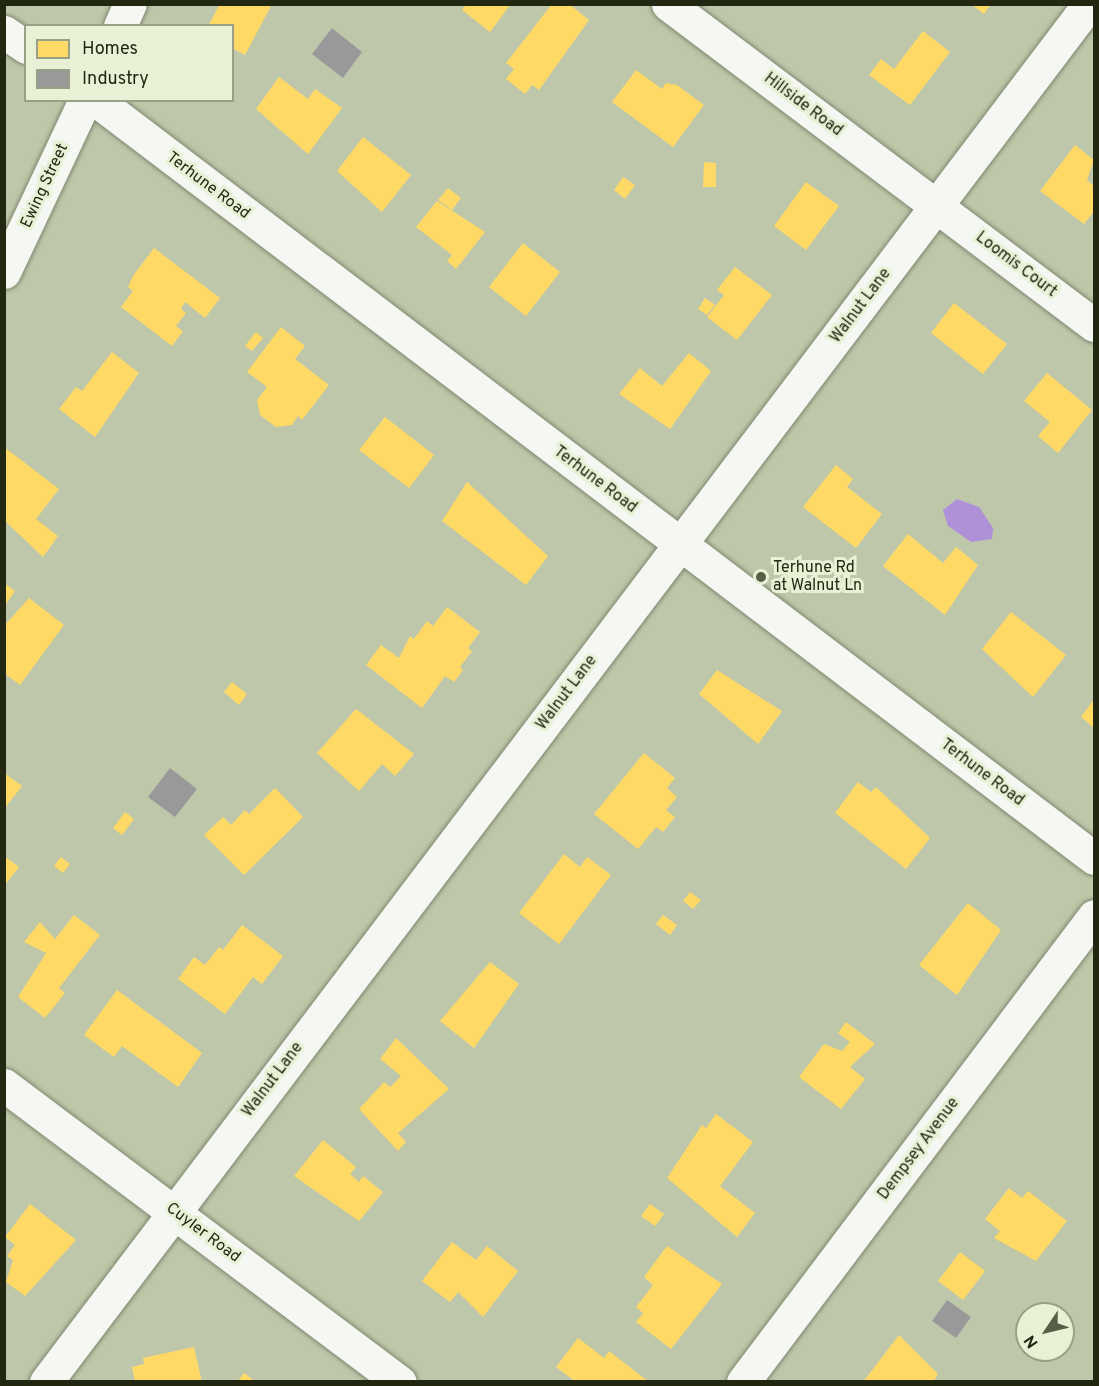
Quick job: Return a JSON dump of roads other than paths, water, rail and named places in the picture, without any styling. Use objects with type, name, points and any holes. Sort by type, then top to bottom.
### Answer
[{"type":"street","points":[[121,24],[130,4]]},
{"type":"street","name":"Hillside Road","points":[[668,4],[937,206]]},
{"type":"street","name":"Walnut Lane","points":[[46,1382],[1089,4]]},
{"type":"street","points":[[4,32],[24,46]]},
{"type":"street","name":"Ewing Street","points":[[4,272],[84,102]]},
{"type":"street","name":"Terhune Road","points":[[99,102],[1095,858]]},
{"type":"street","name":"Loomis Court","points":[[937,206],[1095,325]]},
{"type":"street","name":"Dempsey Avenue","points":[[743,1382],[1095,916]]},
{"type":"street","name":"Cuyler Road","points":[[4,1085],[400,1382]]},
{"type":"place","name":"Terhune Rd at Walnut Ln","points":[[761,577]]}]
